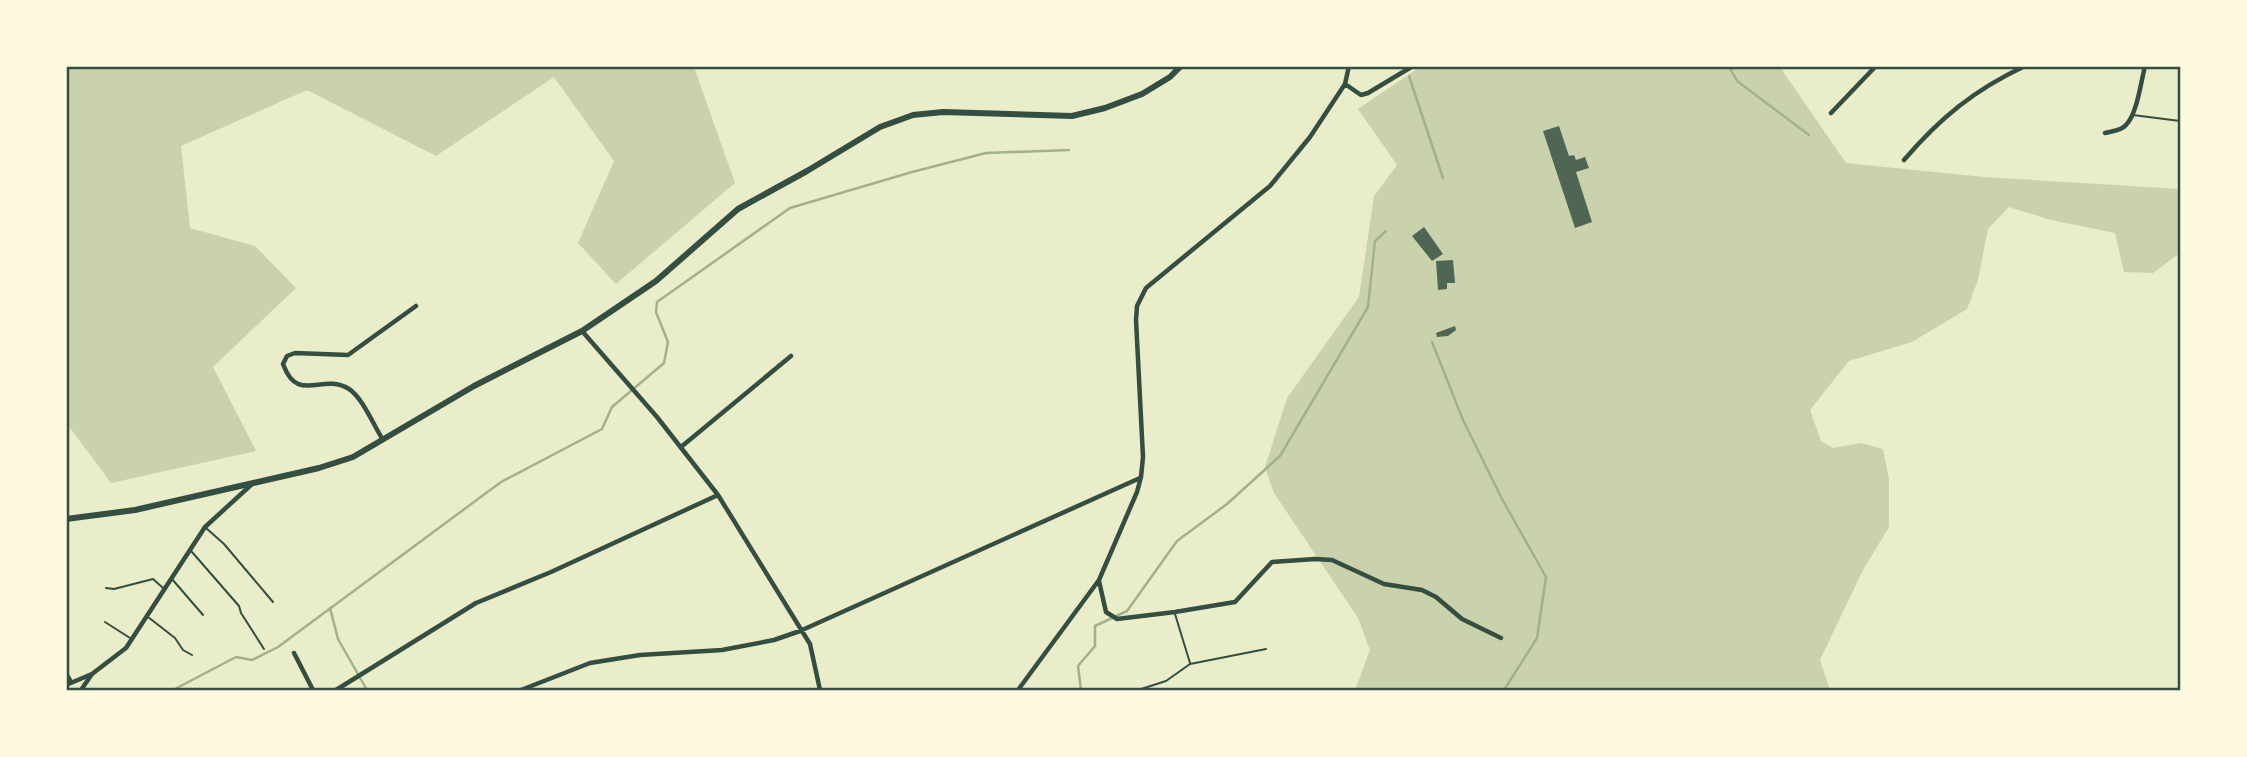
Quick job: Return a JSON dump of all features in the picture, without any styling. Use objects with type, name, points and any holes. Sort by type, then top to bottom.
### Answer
[{"type":"main road","points":[[66,519],[135,510],[319,468],[353,457],[474,386],[582,331],[656,281],[738,209],[807,172],[880,127],[913,115],[943,112],[1072,116],[1105,108],[1142,94],[1170,77],[1181,66]]},
{"type":"street","points":[[1018,691],[1099,580],[1141,477],[1143,457],[1136,320],[1137,306],[1146,288],[1270,186],[1310,137],[1345,84],[1349,66]]},
{"type":"street","points":[[1345,84],[1361,95],[1413,66]]},
{"type":"street","points":[[1831,113],[1876,66]]},
{"type":"street","points":[[1904,160],[1926,134],[1965,99],[2025,66]]},
{"type":"street","points":[[2105,133],[2127,125],[2145,66]]},
{"type":"street","points":[[383,441],[356,394],[346,387],[329,384],[305,386],[294,383],[288,377],[283,364],[287,356],[295,352],[348,355],[416,306]]},
{"type":"street","points":[[582,331],[681,447],[718,495],[810,644],[820,691]]},
{"type":"street","points":[[681,447],[792,356]]},
{"type":"street","points":[[521,691],[590,663],[640,655],[722,650],[774,640],[800,631],[1141,477]]},
{"type":"street","points":[[66,673],[69,684],[92,674],[126,648],[205,527],[254,482]]},
{"type":"street","points":[[336,691],[476,603],[551,572],[718,495]]},
{"type":"street","points":[[1099,580],[1106,611],[1117,619],[1235,602],[1272,562],[1332,560],[1384,584],[1422,590],[1436,597],[1462,619],[1501,638]]},
{"type":"street","points":[[294,653],[313,691]]},
{"type":"street","points":[[81,691],[92,674]]},
{"type":"lane","points":[[2132,115],[2180,121]]},
{"type":"lane","points":[[205,527],[224,544],[273,602]]},
{"type":"lane","points":[[190,550],[239,606],[264,649]]},
{"type":"lane","points":[[106,588],[114,589],[153,579],[165,589]]},
{"type":"lane","points":[[172,579],[203,615]]},
{"type":"lane","points":[[1175,612],[1190,664]]},
{"type":"lane","points":[[147,616],[175,638],[183,650],[192,655]]},
{"type":"lane","points":[[105,622],[132,639]]},
{"type":"lane","points":[[1138,691],[1166,681],[1190,664],[1266,649]]},
{"type":"green space","points":[[67,66],[694,67],[735,183],[616,284],[578,243],[614,161],[554,77],[436,156],[307,90],[181,146],[190,228],[255,246],[296,288],[213,367],[256,451],[111,483],[67,424]]},
{"type":"green space","points":[[1420,67],[1780,67],[1846,163],[1984,177],[2180,189],[2180,253],[2153,273],[2124,272],[2115,233],[2051,220],[2009,207],[1988,229],[1978,280],[1967,309],[1912,342],[1849,361],[1810,410],[1821,441],[1833,448],[1861,443],[1883,449],[1889,479],[1889,527],[1863,570],[1820,660],[1830,690],[1355,690],[1370,650],[1358,618],[1274,493],[1265,467],[1287,398],[1359,297],[1374,196],[1397,165],[1358,109]]},
{"type":"building","points":[[1559,126],[1569,156],[1574,155],[1576,160],[1585,157],[1589,168],[1576,172],[1592,222],[1575,228],[1543,131]]},
{"type":"building","points":[[1424,227],[1443,254],[1432,261],[1412,236]]},
{"type":"building","points":[[1453,260],[1455,283],[1447,283],[1447,289],[1438,290],[1436,261]]},
{"type":"building","points":[[1455,326],[1456,330],[1448,336],[1437,337],[1436,333]]},
{"type":"waterway","points":[[1729,66],[1737,81],[1809,135]]},
{"type":"waterway","points":[[1409,76],[1443,178]]},
{"type":"waterway","points":[[173,690],[236,657],[252,660],[278,647],[501,482],[602,429],[612,407],[664,363],[668,342],[656,312],[657,302],[790,208],[986,153],[1069,150]]},
{"type":"waterway","points":[[1081,690],[1078,666],[1095,646],[1095,626],[1127,611],[1177,541],[1227,504],[1280,456],[1368,307],[1375,241],[1386,231]]},
{"type":"waterway","points":[[1432,342],[1463,420],[1502,499],[1546,577],[1537,638],[1504,690]]},
{"type":"waterway","points":[[330,608],[338,639],[367,690]]}]
